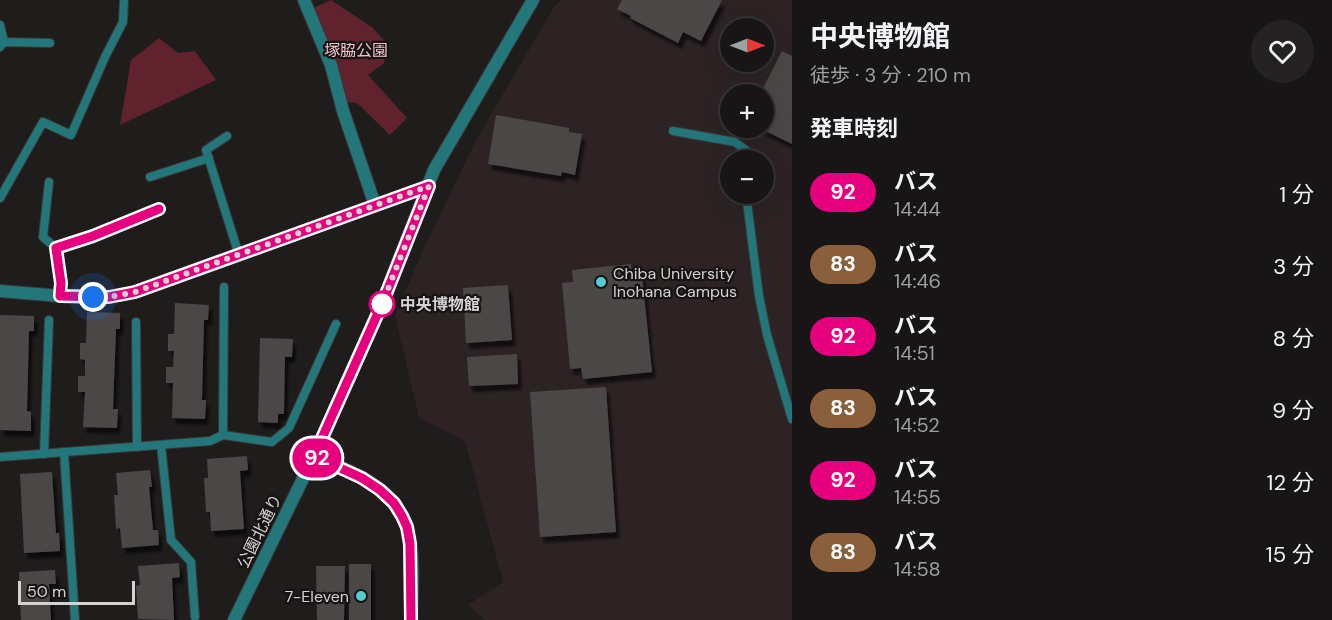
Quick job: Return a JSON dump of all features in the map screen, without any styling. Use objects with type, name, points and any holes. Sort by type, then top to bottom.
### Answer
[{"type":"street","points":[[304,0],[331,64],[343,111],[375,205]]},
{"type":"street","name":"公園北通り","points":[[234,620],[314,456],[382,304],[434,170],[533,0]]},
{"type":"street","points":[[0,291],[109,297],[135,292],[429,186]]},
{"type":"street","points":[[314,456],[362,478],[380,490],[394,503],[402,516],[410,544],[411,620]]},
{"type":"lane","points":[[0,198],[43,122],[71,135],[123,22],[124,0]]},
{"type":"lane","points":[[0,25],[2,44],[50,43]]},
{"type":"lane","points":[[673,131],[735,142],[746,150]]},
{"type":"lane","points":[[227,136],[206,150],[239,255]]},
{"type":"lane","points":[[150,177],[209,158]]},
{"type":"lane","points":[[49,182],[43,237],[56,248],[61,283],[60,296]]},
{"type":"lane","points":[[747,204],[760,306],[792,419]]},
{"type":"lane","points":[[56,248],[93,236],[159,209]]},
{"type":"lane","points":[[223,435],[224,287]]},
{"type":"lane","points":[[44,454],[49,320]]},
{"type":"lane","points":[[136,322],[137,447]]},
{"type":"lane","points":[[0,457],[210,441],[223,435],[272,442],[289,428],[336,324]]},
{"type":"lane","points":[[161,445],[171,540],[191,562],[195,617]]},
{"type":"lane","points":[[64,452],[75,620]]},
{"type":"shaded area","name":"Chiba University Inohana Campus","points":[[561,0],[792,0],[792,620],[485,620],[468,605],[503,582],[465,441],[419,418],[395,316],[424,248],[476,140],[554,7]]},
{"type":"green space","name":"塚脇公園","points":[[331,0],[373,28],[388,45],[384,63],[368,75],[407,118],[390,135],[357,103],[344,102],[311,9]]},
{"type":"green space","points":[[159,38],[178,53],[195,51],[216,80],[120,125],[131,60]]},
{"type":"building","points":[[622,0],[722,0],[701,41],[683,32],[678,43],[617,9]]},
{"type":"building","points":[[782,51],[792,56],[792,144],[774,135],[774,84],[765,84],[771,72],[774,72],[774,67]]},
{"type":"building","points":[[496,115],[569,128],[569,132],[582,134],[575,175],[562,172],[561,176],[488,164]]},
{"type":"building","points":[[631,264],[632,276],[642,275],[652,372],[583,379],[581,368],[570,369],[562,283],[573,282],[572,270]]},
{"type":"building","points":[[508,285],[512,340],[466,343],[463,288]]},
{"type":"building","points":[[175,303],[209,305],[208,320],[204,320],[202,400],[206,400],[205,419],[172,418],[173,383],[166,383],[166,367],[173,367],[174,351],[168,351],[168,334],[174,334]]},
{"type":"building","points":[[87,312],[120,313],[120,329],[116,329],[113,409],[118,409],[117,428],[83,427],[85,392],[78,392],[78,376],[85,376],[85,360],[80,359],[80,343],[86,343]]},
{"type":"building","points":[[0,315],[34,316],[34,331],[29,331],[27,411],[31,412],[31,431],[0,430]]},
{"type":"building","points":[[260,338],[293,339],[292,357],[285,357],[284,414],[278,414],[278,423],[258,422]]},
{"type":"building","points":[[517,354],[518,384],[469,386],[467,357]]},
{"type":"building","points":[[606,387],[616,532],[540,537],[530,392]]},
{"type":"building","points":[[247,456],[248,470],[240,471],[244,529],[211,531],[210,512],[206,512],[204,478],[208,478],[207,459]]},
{"type":"building","points":[[150,470],[152,487],[149,487],[153,530],[158,530],[159,545],[122,548],[120,528],[116,529],[114,495],[118,495],[116,473]]},
{"type":"building","points":[[52,472],[56,533],[59,533],[60,551],[24,553],[20,474]]},
{"type":"building","points":[[179,563],[180,577],[172,578],[174,620],[138,619],[136,586],[140,585],[138,566]]},
{"type":"building","points":[[349,564],[371,564],[371,620],[349,620]]},
{"type":"building","points":[[316,566],[345,566],[344,620],[317,620]]},
{"type":"building","points":[[55,570],[56,584],[49,584],[51,620],[21,620],[19,572]]},
{"type":"bus line","name":"92","points":[[159,209],[93,236],[56,248],[61,283],[60,296],[109,297],[135,292],[429,186],[382,304],[314,456],[362,478],[380,490],[394,503],[402,516],[410,544],[411,620]]},
{"type":"place","name":"Chiba University Inohana Campus","points":[[601,282]]},
{"type":"place","name":"中央博物館","points":[[382,304]]},
{"type":"place","name":"7-Eleven","points":[[361,596]]},
{"type":"route","points":[[93,297],[109,297],[135,292],[429,186],[382,304]]}]
